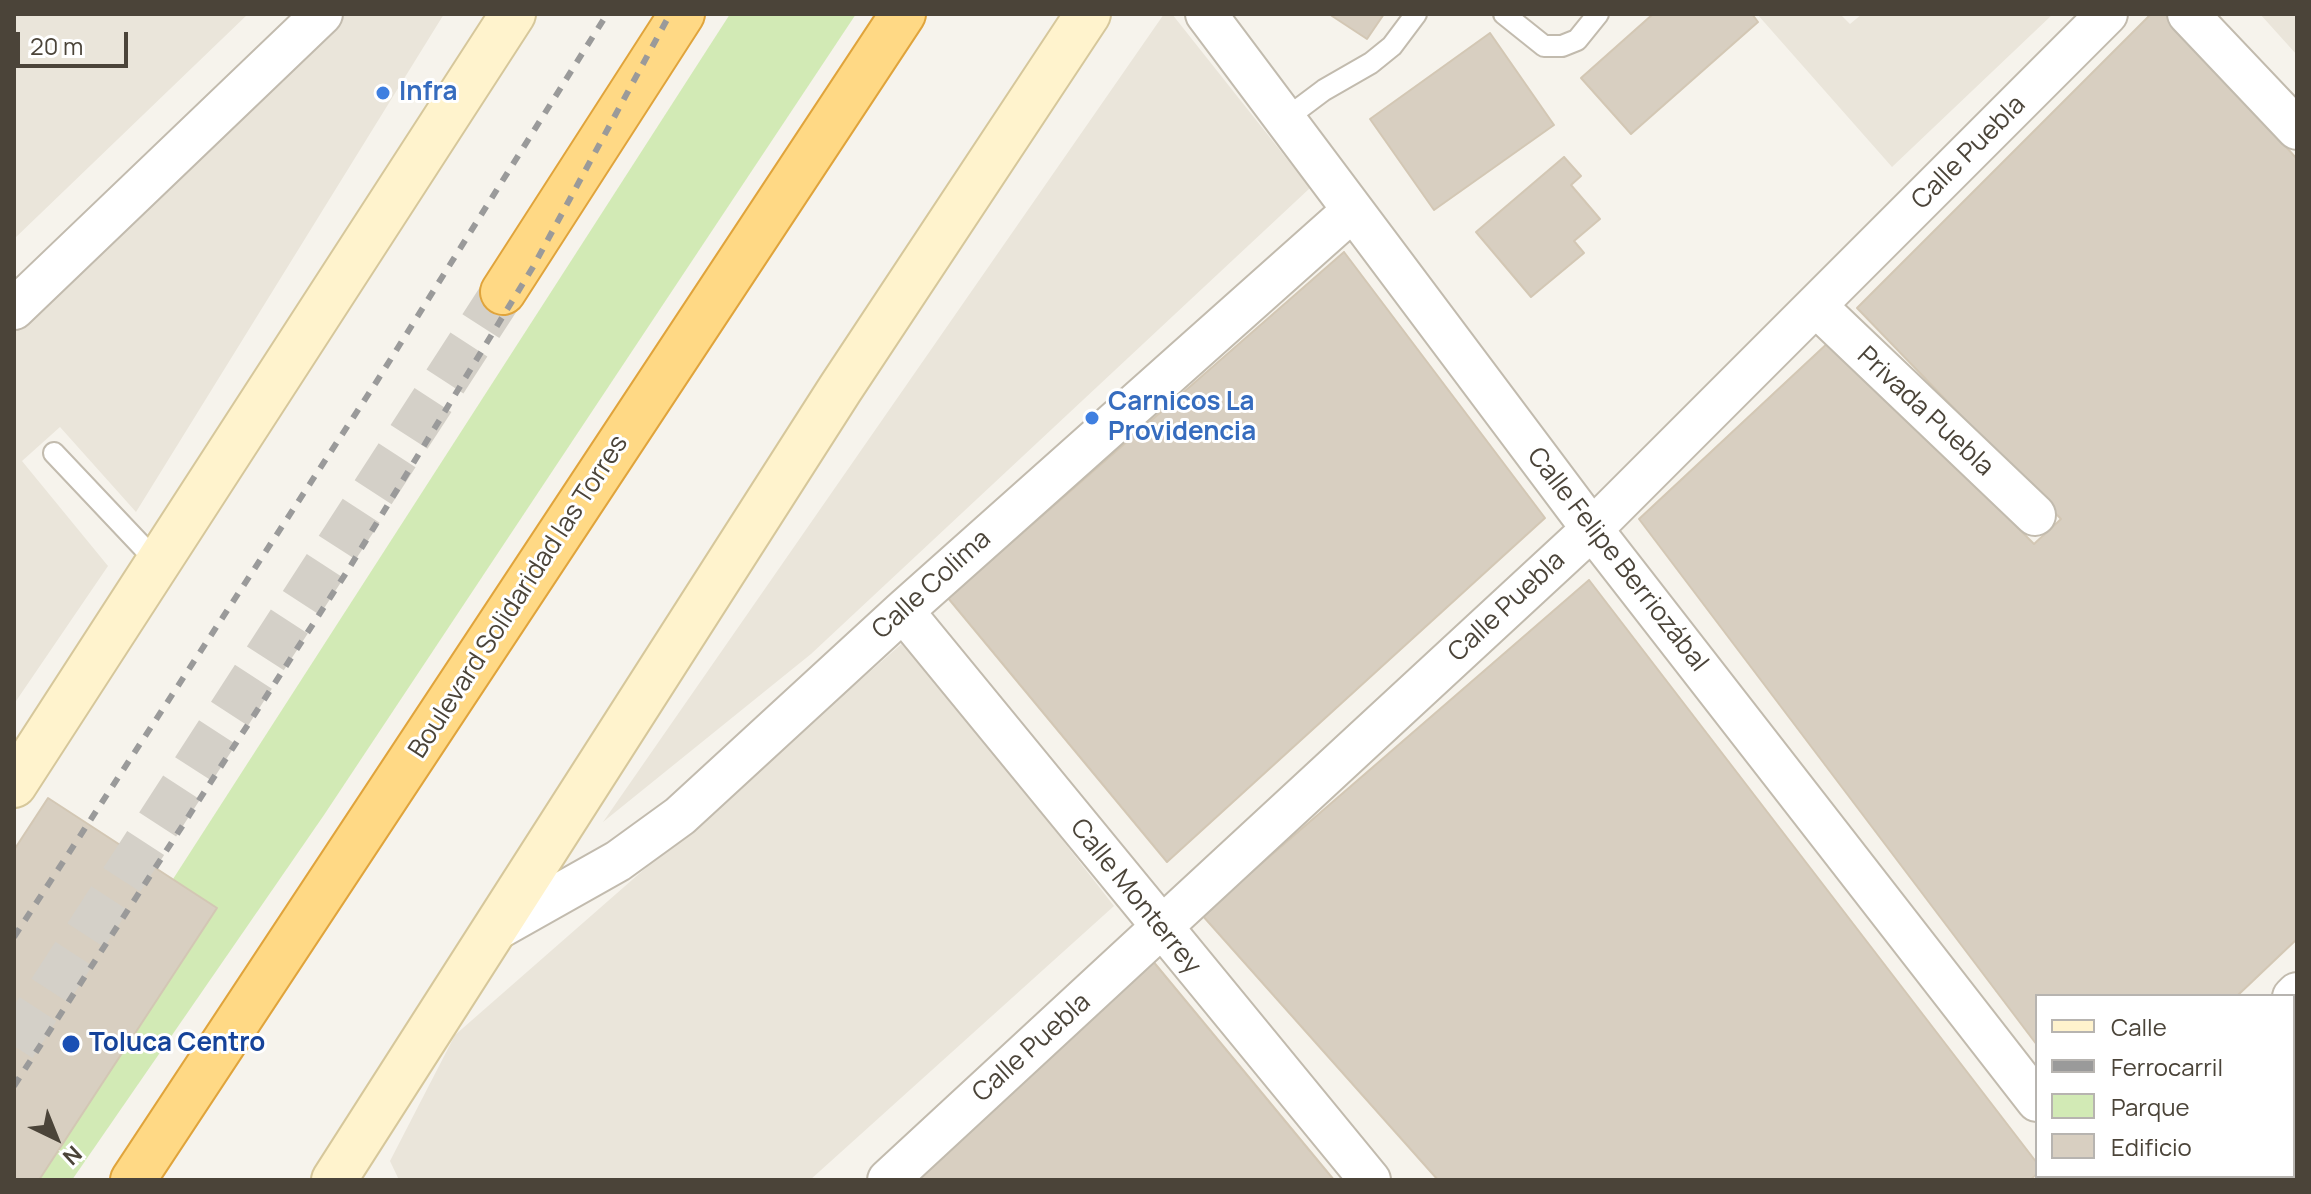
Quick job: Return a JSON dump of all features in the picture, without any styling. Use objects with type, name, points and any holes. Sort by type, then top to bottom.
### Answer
[{"type":"highway","points":[[503,292],[682,14]]},
{"type":"highway","name":"Boulevard Solidaridad las Torres","points":[[133,1180],[903,14]]},
{"type":"main road","points":[[14,785],[513,14]]},
{"type":"main road","points":[[334,1180],[840,389],[1088,14]]},
{"type":"street","points":[[14,309],[322,14]]},
{"type":"street","name":"Calle Felipe Berriozábal","points":[[1206,14],[1592,529],[2035,1098]]},
{"type":"street","name":"Calle Puebla","points":[[888,1180],[1592,529],[2107,14]]},
{"type":"street","points":[[2188,14],[2297,129]]},
{"type":"street","name":"Calle Colima","points":[[492,932],[618,861],[680,816],[903,611],[1352,211]]},
{"type":"street","name":"Privada Puebla","points":[[1817,307],[2035,515]]},
{"type":"street","name":"Calle Monterrey","points":[[903,611],[1161,930],[1370,1180]]},
{"type":"lane","points":[[1284,120],[1324,90],[1371,63],[1392,46],[1416,14]]},
{"type":"lane","points":[[1504,14],[1544,46],[1562,46],[1577,40],[1598,14]]},
{"type":"lane","points":[[54,453],[157,562]]},
{"type":"shaded area","points":[[14,14],[248,14],[14,239]]},
{"type":"shaded area","points":[[331,14],[444,14],[136,512],[60,427],[22,461],[108,566],[14,704],[14,320]]},
{"type":"shaded area","points":[[1164,14],[1172,14],[1310,188],[811,654],[603,822]]},
{"type":"shaded area","points":[[1757,14],[1840,14],[1850,24],[1862,14],[2053,14],[1892,167]]},
{"type":"shaded area","points":[[2260,14],[2297,14],[2297,55]]},
{"type":"shaded area","points":[[906,640],[1114,906],[810,1180],[399,1180],[390,1161],[455,1035]]},
{"type":"green space","points":[[730,14],[856,14],[324,815],[72,1180],[14,1180],[14,1126]]},
{"type":"building","points":[[1329,14],[1384,14],[1367,39]]},
{"type":"building","points":[[1653,14],[1752,14],[1758,22],[1631,134],[1581,78]]},
{"type":"building","points":[[2151,14],[2166,14],[2297,159],[2297,939],[2239,994],[2035,994],[2035,1042],[1639,519],[1831,340],[2034,544],[2061,519],[1857,308]]},
{"type":"building","points":[[1490,33],[1554,125],[1434,210],[1370,119]]},
{"type":"building","points":[[1564,157],[1581,176],[1571,185],[1600,219],[1574,241],[1584,253],[1531,297],[1476,232]]},
{"type":"building","points":[[1344,252],[1545,518],[1167,862],[948,598]]},
{"type":"building","points":[[1589,580],[2035,1160],[2035,1176],[2030,1180],[1438,1180],[1202,915]]},
{"type":"building","name":"Toluca Centro","points":[[48,798],[217,908],[39,1180],[14,1180],[14,850]]},
{"type":"building","points":[[1152,960],[1334,1180],[902,1180]]},
{"type":"building","points":[[2297,1020],[2297,1180],[2128,1178],[2295,1178]]},
{"type":"tunnel","points":[[14,1046],[503,292]]},
{"type":"railway","points":[[14,937],[377,381],[607,14]]},
{"type":"railway","points":[[14,1086],[348,570],[533,267],[670,14]]},
{"type":"place","name":"Infra","points":[[383,93]]},
{"type":"place","name":"Carnicos La Providencia","points":[[1092,418]]},
{"type":"place","name":"Toluca Centro","points":[[71,1044]]}]
